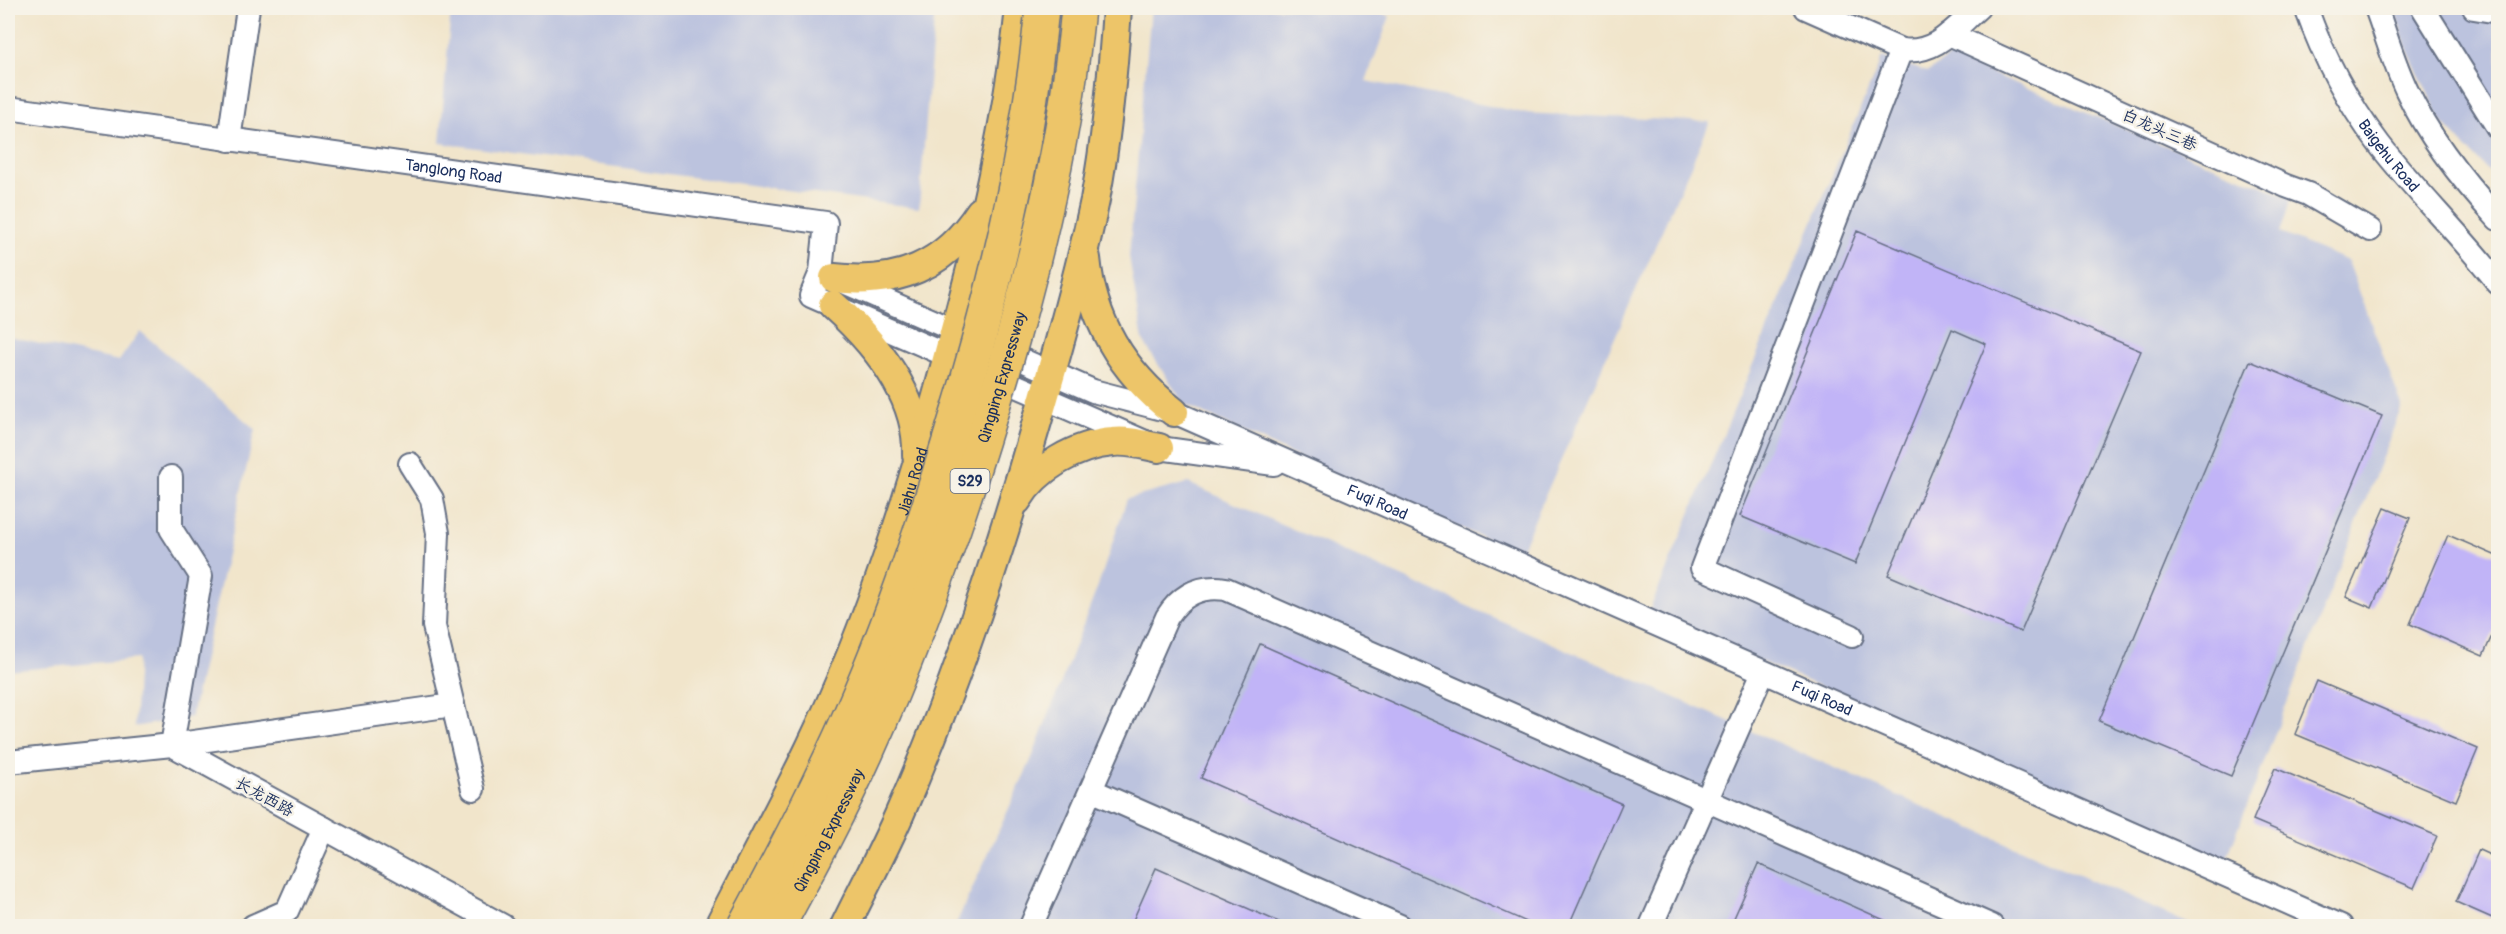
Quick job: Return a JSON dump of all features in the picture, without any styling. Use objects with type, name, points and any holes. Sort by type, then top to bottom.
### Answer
[{"type":"highway","name":"Qingping Expressway","points":[[744,927],[809,801],[859,694],[898,595],[938,480],[990,301],[1011,211],[1026,128],[1042,8]]},
{"type":"highway","name":"Qingping Expressway","points":[[778,927],[867,754],[928,604],[960,513],[1018,323],[1043,225],[1059,146],[1078,8]]},
{"type":"main road","name":"Jiahu Road","points":[[718,927],[819,727],[850,657],[917,469],[952,343],[986,203],[1003,126],[1020,8]]},
{"type":"main road","points":[[845,927],[923,760],[966,645],[1009,515],[1048,385],[1085,242],[1107,130],[1117,8]]},
{"type":"main road","points":[[825,287],[881,279],[923,265],[959,240],[986,203]]},
{"type":"main road","points":[[1085,242],[1092,296],[1110,341],[1138,381],[1174,412]]},
{"type":"main road","points":[[825,287],[872,343],[898,383],[913,422],[918,444],[917,469]]},
{"type":"main road","points":[[1009,515],[1020,495],[1034,479],[1050,465],[1071,454],[1113,442],[1159,448]]},
{"type":"street","points":[[229,140],[248,8]]},
{"type":"street","points":[[1806,8],[1901,50],[1924,50],[1934,46],[1978,8]]},
{"type":"street","name":"Baigehu Road","points":[[2306,8],[2327,58],[2350,103],[2379,144],[2499,283]]},
{"type":"street","points":[[2376,8],[2406,89],[2422,120],[2442,150],[2499,219]]},
{"type":"street","points":[[2422,8],[2499,128]]},
{"type":"street","points":[[2474,8],[2499,12]]},
{"type":"street","name":"白龙头三巷","points":[[1948,34],[2308,194],[2370,230]]},
{"type":"street","points":[[1852,636],[1702,568],[1901,50]]},
{"type":"street","name":"Tanglong Road","points":[[8,108],[826,223],[825,287]]},
{"type":"street","points":[[825,287],[1048,385],[1159,448],[1302,468]]},
{"type":"street","name":"Fuqi Road","points":[[1048,385],[1093,391],[1174,412],[2342,927]]},
{"type":"street","points":[[410,464],[432,499],[438,533],[434,626],[473,789]]},
{"type":"street","points":[[171,477],[171,529],[201,576],[172,745]]},
{"type":"street","points":[[1031,927],[1173,607],[1192,592],[1214,587],[1226,589],[1992,927]]},
{"type":"street","points":[[1651,927],[1763,672]]},
{"type":"street","points":[[8,762],[172,745],[453,705]]},
{"type":"street","name":"长龙西路","points":[[172,745],[503,927]]},
{"type":"street","points":[[1091,790],[1400,927]]},
{"type":"street","points":[[253,927],[286,911],[324,828]]},
{"type":"shaded area","points":[[451,8],[935,8],[919,208],[440,143]]},
{"type":"shaded area","points":[[1151,8],[1367,8],[1390,16],[1366,81],[1524,113],[1710,122],[1520,553],[1362,487],[1184,404],[1143,341],[1129,256]]},
{"type":"shaded area","points":[[2394,8],[2498,8],[2498,181],[2441,121],[2406,47]]},
{"type":"shaded area","points":[[1950,56],[2291,198],[2280,233],[2348,261],[2402,406],[2225,863],[2034,777],[1648,614],[1882,57],[1928,72]]},
{"type":"shaded area","points":[[140,331],[255,429],[191,717],[134,727],[138,659],[8,671],[8,337],[119,361]]},
{"type":"shaded area","points":[[1188,483],[2194,926],[955,926],[1032,758],[1098,586],[1127,499]]},
{"type":"building","points":[[1857,231],[2141,351],[2021,632],[1888,575],[1986,344],[1952,329],[1855,564],[1740,516]]},
{"type":"building","points":[[2250,361],[2382,416],[2231,776],[2099,721]]},
{"type":"building","points":[[2385,508],[2410,518],[2372,608],[2346,597]]},
{"type":"building","points":[[2448,535],[2499,557],[2499,620],[2483,656],[2410,624]]},
{"type":"building","points":[[1260,644],[1622,804],[1568,927],[1538,927],[1201,778]]},
{"type":"building","points":[[2317,681],[2478,749],[2456,801],[2295,734]]},
{"type":"building","points":[[2275,768],[2437,836],[2414,888],[2253,820]]},
{"type":"building","points":[[2479,850],[2499,859],[2499,921],[2456,902]]},
{"type":"building","points":[[1758,864],[1900,927],[1730,927]]},
{"type":"building","points":[[1156,868],[1290,927],[1130,927]]}]
